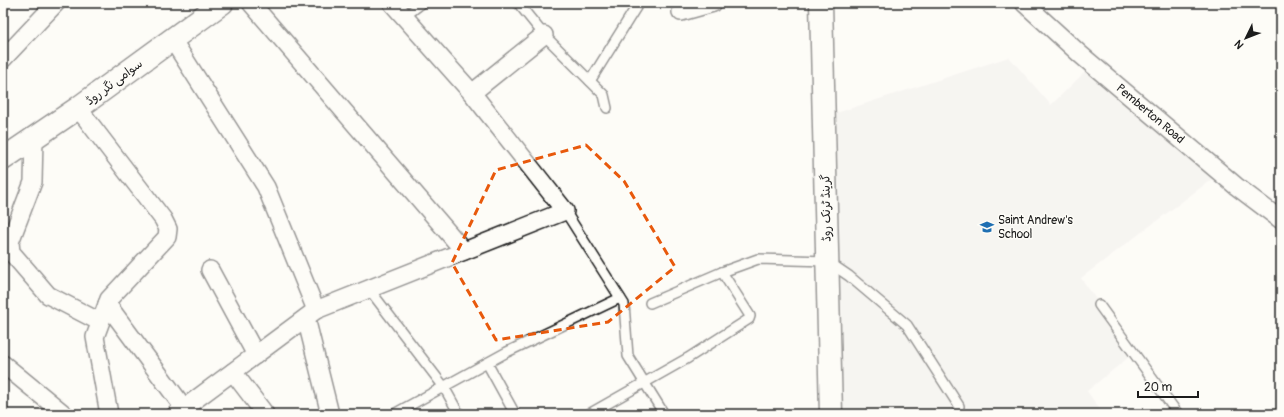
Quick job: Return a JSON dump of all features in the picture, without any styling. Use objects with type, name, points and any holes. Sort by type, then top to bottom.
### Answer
[{"type":"main road","name":"سوامی نگر روڈ","points":[[3,158],[78,108],[222,3]]},
{"type":"main road","name":"گرینڈ ٹرنک روڈ","points":[[820,3],[832,414]]},
{"type":"street","points":[[3,59],[56,3]]},
{"type":"street","points":[[251,3],[464,251]]},
{"type":"street","points":[[107,304],[180,411],[311,314],[369,289],[565,211],[472,93],[392,3]]},
{"type":"street","points":[[681,12],[713,3]]},
{"type":"street","name":"Pemberton Road","points":[[1024,3],[1081,55],[1236,186],[1281,220]]},
{"type":"street","points":[[472,93],[544,35]]},
{"type":"street","points":[[172,39],[266,187],[311,314],[330,414]]},
{"type":"street","points":[[78,108],[163,219],[168,229],[167,237],[109,299],[95,337],[109,414]]},
{"type":"street","points":[[34,138],[33,182],[10,242],[11,252],[48,295],[100,322]]},
{"type":"street","points":[[210,270],[256,354]]},
{"type":"street","points":[[3,364],[64,414]]},
{"type":"street","points":[[233,372],[265,414]]},
{"type":"lane","points":[[404,17],[422,3]]},
{"type":"lane","points":[[518,3],[544,35],[604,95],[607,108]]},
{"type":"lane","points":[[590,81],[638,4]]},
{"type":"lane","points":[[565,211],[624,304],[628,356],[664,414]]},
{"type":"lane","points":[[650,303],[722,272],[758,259],[827,261],[849,276],[907,325],[959,406],[958,414]]},
{"type":"lane","points":[[589,414],[688,358],[750,319],[750,316],[722,272]]},
{"type":"lane","points":[[369,289],[444,387],[459,414]]},
{"type":"lane","points":[[394,414],[507,352],[620,298]]},
{"type":"lane","points":[[1099,305],[1178,414]]},
{"type":"lane","points":[[487,363],[515,414]]},
{"type":"highlighted area","points":[[586,145],[624,181],[675,267],[608,322],[496,340],[452,263],[496,170]]},
{"type":"shaded area","name":"Saint Andrew's School","points":[[1009,57],[1051,105],[1090,67],[1216,176],[1081,278],[1134,353],[1087,391],[1103,414],[832,414],[824,117]]},
{"type":"place","name":"Saint Andrew's School","points":[[987,227]]}]
